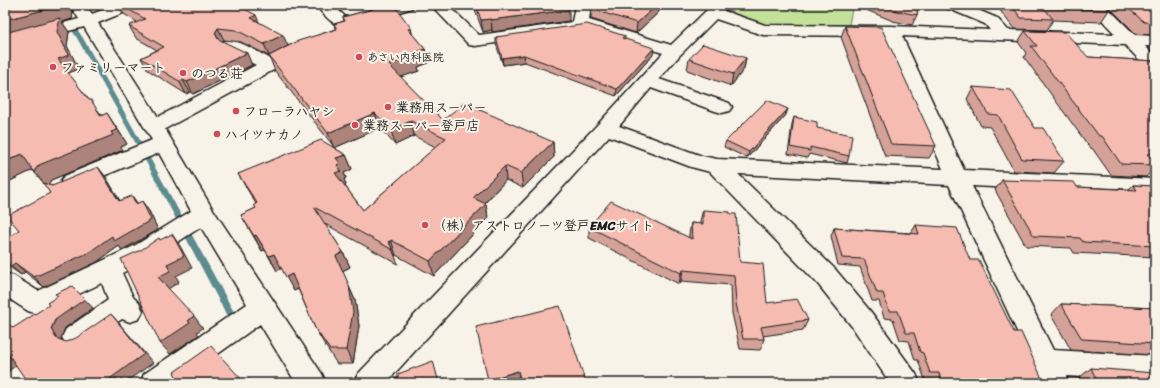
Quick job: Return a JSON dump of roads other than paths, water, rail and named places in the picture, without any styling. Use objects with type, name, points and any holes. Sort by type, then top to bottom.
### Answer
[{"type":"street","points":[[5,43],[83,13],[129,5]]},
{"type":"street","points":[[324,5],[338,27],[406,5]]},
{"type":"street","points":[[439,5],[475,41],[588,25],[674,51]]},
{"type":"street","points":[[580,25],[583,5]]},
{"type":"street","points":[[953,5],[991,21],[1003,35]]},
{"type":"street","points":[[1096,5],[1155,66]]},
{"type":"street","points":[[368,383],[606,128],[674,51],[717,9],[763,30],[1003,35],[1155,41]]},
{"type":"street","points":[[83,13],[159,135],[204,214],[312,383]]},
{"type":"street","points":[[891,32],[957,178],[1050,372],[1155,369]]},
{"type":"street","points":[[60,186],[159,135],[269,65],[310,42]]},
{"type":"street","points":[[230,44],[269,65]]},
{"type":"street","points":[[648,81],[722,107]]},
{"type":"street","points":[[606,128],[698,162],[717,166],[1155,187]]},
{"type":"street","points":[[717,166],[826,276],[862,320],[906,383]]},
{"type":"street","points":[[5,283],[37,303],[142,253],[204,214]]},
{"type":"street","points":[[75,336],[127,308],[108,270]]},
{"type":"street","points":[[154,383],[263,307]]},
{"type":"waterway","points":[[49,5],[64,14],[80,38],[148,160],[231,315]]},
{"type":"place","name":"あさい内科医院","points":[[359,57]]},
{"type":"place","name":"ファミリーマート","points":[[53,67]]},
{"type":"place","name":"のつる荘","points":[[183,73]]},
{"type":"place","name":"業務用スーパー","points":[[388,107]]},
{"type":"place","name":"フローラハヤシ","points":[[236,111]]},
{"type":"place","name":"業務スーパー登戸店","points":[[355,125]]},
{"type":"place","name":"ハイツナカノ","points":[[217,134]]},
{"type":"place","name":"（株）アストロノーツ登戸EMCサイト","points":[[425,225]]}]
